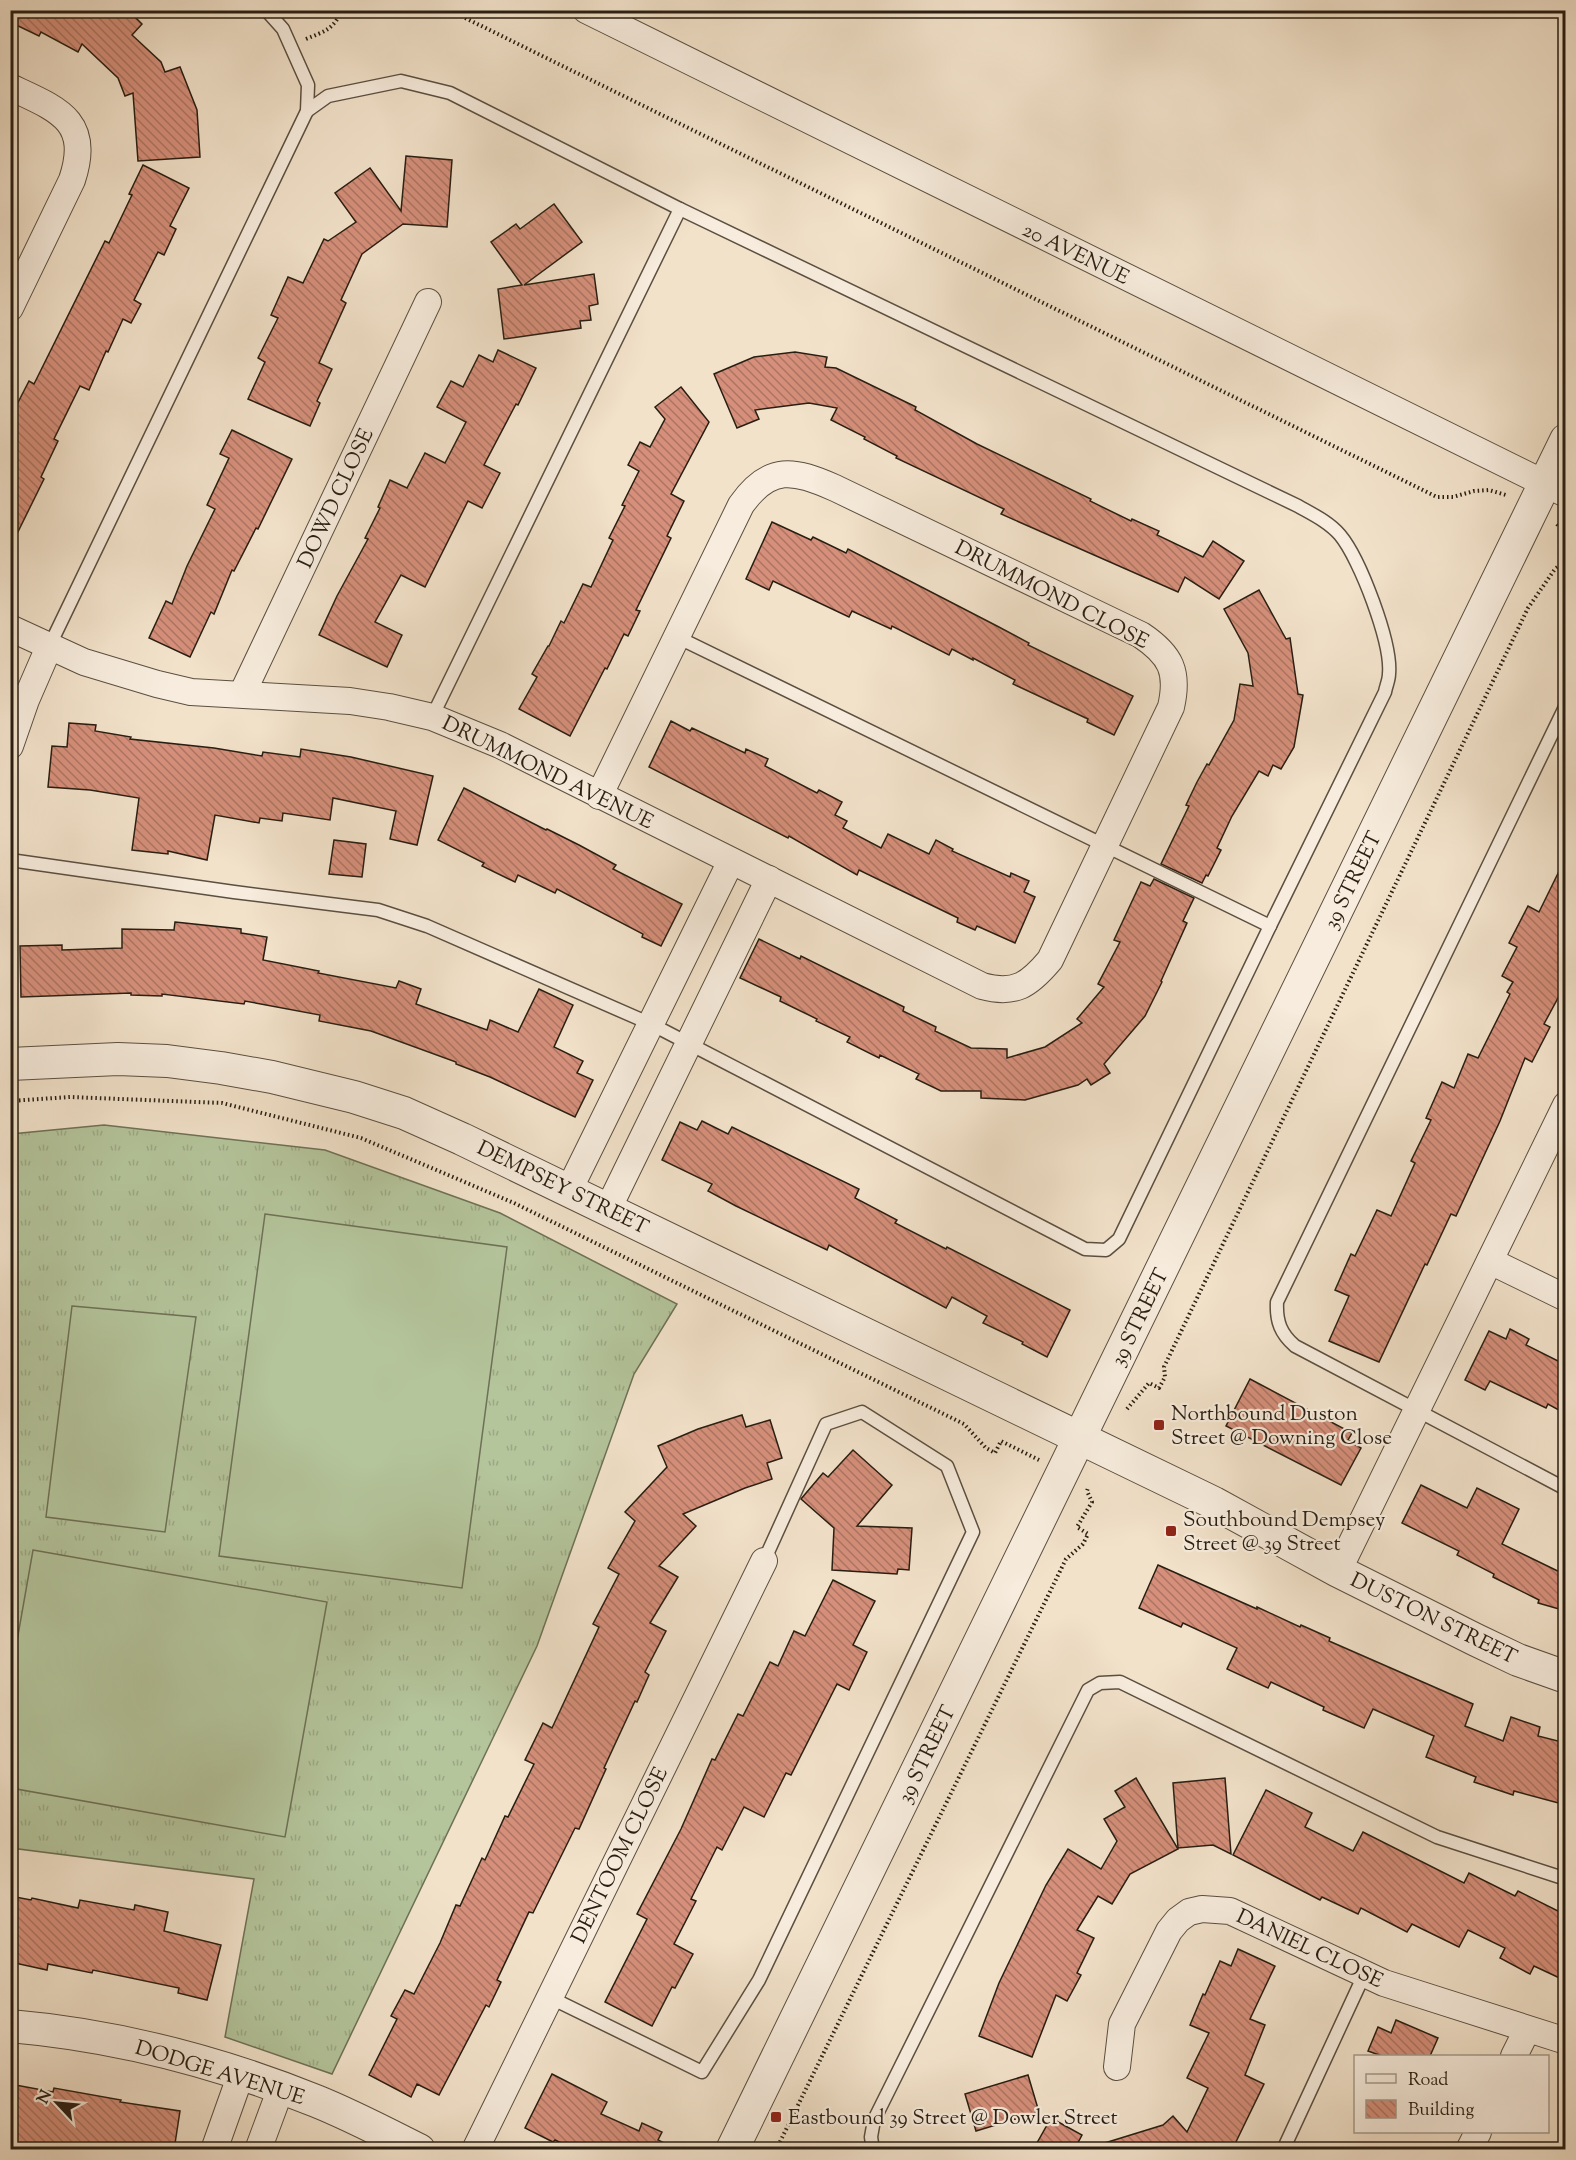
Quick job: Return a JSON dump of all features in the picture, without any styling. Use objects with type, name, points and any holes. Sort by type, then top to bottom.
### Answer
[{"type":"street","name":"20 AVENUE","points":[[586,10],[1555,489]]},
{"type":"street","points":[[10,87],[58,112],[69,122],[76,135],[79,148],[78,163],[72,180],[10,308]]},
{"type":"street","name":"DOWD CLOSE","points":[[242,694],[428,302]]},
{"type":"street","name":"39 STREET","points":[[732,2150],[1080,1438],[1555,489],[1566,440]]},
{"type":"street","name":"DRUMMOND CLOSE","points":[[600,796],[741,505],[761,482],[774,476],[789,474],[806,476],[836,488],[1141,635],[1163,652],[1169,661],[1173,673],[1174,692],[1164,724],[1050,960],[1037,976],[1022,986],[1009,990],[996,990],[982,986],[769,879]]},
{"type":"street","name":"DRUMMOND AVENUE","points":[[10,628],[84,662],[191,692],[350,701],[389,706],[432,717],[491,742],[769,879]]},
{"type":"street","points":[[10,746],[26,700],[49,647]]},
{"type":"street","points":[[569,1190],[731,861]]},
{"type":"street","points":[[608,1209],[769,879]]},
{"type":"street","name":"DEMPSEY STREET","points":[[10,1064],[118,1059],[167,1061],[221,1068],[318,1088],[404,1113],[569,1190],[1080,1438]]},
{"type":"street","points":[[1338,1571],[1566,1105]]},
{"type":"street","points":[[1490,1262],[1566,1298]]},
{"type":"street","name":"DUSTON STREET","points":[[1080,1438],[1214,1503],[1338,1571],[1518,1660],[1566,1677]]},
{"type":"street","name":"DENTOOM CLOSE","points":[[475,2150],[764,1561]]},
{"type":"street","name":"DANIEL CLOSE","points":[[1117,2067],[1122,2024],[1169,1931],[1189,1912],[1209,1909],[1230,1911],[1364,1975],[1566,2041]]},
{"type":"street","name":"DODGE AVENUE","points":[[10,2026],[116,2041],[241,2074],[350,2116],[419,2150]]},
{"type":"street","points":[[1514,2055],[1527,2030]]},
{"type":"street","points":[[214,2150],[241,2074]]},
{"type":"street","points":[[258,2150],[280,2088]]},
{"type":"street","points":[[1469,2150],[1478,2133]]},
{"type":"lane","points":[[49,647],[308,111],[308,85],[291,44],[283,29],[266,10]]},
{"type":"lane","points":[[10,860],[378,910],[427,926],[651,1024],[1085,1249],[1106,1250],[1119,1239],[1385,692],[1389,674],[1388,655],[1371,595],[1354,556],[1339,533],[1322,519],[1298,506],[680,209],[450,93],[402,81],[328,96],[308,111]]},
{"type":"lane","points":[[432,717],[680,209]]},
{"type":"lane","points":[[677,638],[1270,926]]},
{"type":"lane","points":[[1566,705],[1277,1302],[1279,1327],[1286,1338],[1296,1346],[1566,1489]]},
{"type":"lane","points":[[549,1997],[702,2072],[759,1980],[974,1532],[947,1466],[862,1412],[826,1424],[764,1561]]},
{"type":"lane","points":[[873,2150],[871,2137],[874,2120],[1088,1690],[1100,1683],[1120,1682],[1437,1837],[1566,1879]]},
{"type":"lane","points":[[1283,2150],[1364,1975]]},
{"type":"path","points":[[291,44],[328,30],[334,25],[342,10]]},
{"type":"path","points":[[449,10],[1437,497],[1453,497],[1489,490],[1508,496]]},
{"type":"path","points":[[1129,1407],[1149,1383],[1159,1388],[1165,1377],[1164,1367],[1528,608],[1555,569],[1566,560]]},
{"type":"path","points":[[10,1101],[70,1097],[222,1103],[361,1138],[514,1203],[964,1424],[986,1448],[995,1453],[1001,1441],[1034,1457]]},
{"type":"path","points":[[776,2150],[1066,1559],[1083,1544],[1088,1534],[1077,1527],[1092,1502],[1089,1496]]},
{"type":"green space","points":[[104,1125],[325,1150],[500,1213],[677,1304],[634,1374],[537,1646],[332,2074],[225,2037],[254,1879],[11,1848],[11,1134]]},
{"type":"green space","points":[[265,1214],[507,1247],[462,1588],[219,1556]]},
{"type":"green space","points":[[72,1306],[196,1317],[165,1532],[46,1517]]},
{"type":"green space","points":[[33,1550],[327,1602],[285,1837],[11,1788],[11,1675]]},
{"type":"building","points":[[10,10],[128,10],[142,24],[132,35],[161,62],[165,72],[180,67],[197,110],[200,157],[138,161],[133,93],[125,96],[118,78],[82,44],[78,52],[41,32],[39,36],[10,22]]},
{"type":"building","points":[[406,156],[452,160],[447,227],[403,224],[362,254],[341,300],[346,303],[319,363],[332,369],[317,401],[320,403],[310,426],[248,399],[265,362],[258,358],[278,318],[271,315],[288,277],[303,283],[324,239],[328,241],[356,222],[335,193],[370,168],[401,211]]},
{"type":"building","points":[[143,165],[189,188],[170,226],[176,229],[164,255],[158,252],[134,300],[141,304],[131,323],[123,319],[89,390],[80,386],[54,439],[58,441],[41,477],[44,479],[10,548],[10,418],[29,381],[34,384],[105,241],[109,243],[132,195],[129,194]]},
{"type":"building","points":[[554,204],[582,242],[524,285],[594,274],[598,304],[589,306],[591,320],[580,321],[581,328],[504,339],[498,289],[522,285],[491,242],[516,224],[520,229]]},
{"type":"building","points":[[498,350],[536,368],[484,465],[500,473],[482,508],[468,501],[425,587],[401,575],[375,622],[402,635],[387,667],[319,635],[368,539],[365,538],[380,508],[378,507],[390,480],[407,488],[425,453],[445,463],[466,422],[437,407],[451,381],[463,387],[479,355],[493,362]]},
{"type":"building","points":[[795,352],[827,357],[825,367],[836,368],[916,407],[915,410],[977,444],[1131,521],[1132,519],[1159,531],[1157,535],[1203,557],[1213,541],[1244,561],[1219,599],[1185,577],[1178,592],[1001,514],[1004,509],[896,458],[897,456],[864,439],[865,437],[831,420],[837,408],[809,403],[755,410],[759,419],[737,428],[714,374],[754,357]]},
{"type":"building","points":[[681,387],[709,422],[671,494],[684,501],[667,536],[671,538],[636,610],[640,611],[628,636],[624,634],[570,736],[519,709],[537,677],[532,674],[561,621],[564,623],[583,584],[591,587],[613,540],[609,538],[639,471],[628,465],[640,442],[650,447],[665,419],[655,407]]},
{"type":"building","points":[[232,430],[292,459],[258,529],[256,528],[234,571],[232,570],[214,614],[211,612],[190,657],[149,638],[166,601],[172,604],[187,566],[215,509],[207,505],[229,458],[220,454]]},
{"type":"building","points":[[772,522],[811,540],[813,537],[846,553],[848,549],[1029,643],[1028,645],[1133,696],[1114,735],[1087,722],[1088,719],[1013,684],[1015,680],[952,649],[949,655],[892,626],[891,629],[852,611],[849,617],[773,581],[769,590],[746,579]]},
{"type":"building","points":[[1259,590],[1286,639],[1290,638],[1298,694],[1303,695],[1294,747],[1281,769],[1273,765],[1268,776],[1259,771],[1232,816],[1217,848],[1221,850],[1202,883],[1161,864],[1189,806],[1186,805],[1197,782],[1234,720],[1240,684],[1253,686],[1248,653],[1224,609]]},
{"type":"building","points":[[671,721],[690,731],[692,728],[745,753],[746,749],[768,759],[765,766],[817,793],[819,790],[842,802],[835,815],[847,821],[843,828],[881,848],[888,834],[929,854],[936,840],[953,849],[952,851],[1010,877],[1011,873],[1029,881],[1024,892],[1035,897],[1015,943],[977,926],[975,930],[957,922],[958,918],[859,870],[857,875],[789,836],[788,838],[649,767]]},
{"type":"building","points":[[69,723],[96,725],[95,731],[131,737],[130,739],[214,748],[262,756],[263,752],[300,757],[301,749],[351,757],[433,776],[417,845],[390,839],[396,811],[333,798],[330,820],[283,813],[282,821],[260,818],[259,823],[215,815],[207,860],[168,851],[168,854],[132,850],[139,798],[90,790],[48,787],[52,746],[67,747]]},
{"type":"building","points":[[464,788],[579,845],[616,865],[613,869],[682,904],[661,946],[642,937],[643,934],[557,889],[555,893],[518,875],[515,882],[482,866],[484,863],[438,840]]},
{"type":"building","points":[[334,840],[366,844],[362,877],[329,874]]},
{"type":"building","points":[[1566,857],[1566,983],[1544,1024],[1550,1027],[1532,1062],[1525,1058],[1500,1121],[1456,1216],[1451,1214],[1379,1362],[1329,1341],[1349,1296],[1335,1290],[1351,1254],[1355,1256],[1377,1210],[1391,1216],[1415,1163],[1411,1161],[1431,1120],[1426,1118],[1442,1082],[1454,1088],[1468,1054],[1478,1058],[1510,994],[1507,992],[1513,982],[1502,976],[1517,947],[1509,943],[1528,906],[1539,912]]},
{"type":"building","points":[[1154,879],[1194,898],[1183,921],[1187,923],[1145,1016],[1104,1064],[1110,1073],[1091,1085],[1087,1079],[1078,1085],[1025,1100],[981,1098],[981,1091],[941,1091],[916,1079],[919,1074],[847,1042],[850,1037],[780,1001],[781,997],[740,978],[759,939],[800,959],[801,956],[904,1007],[903,1011],[936,1027],[935,1031],[971,1048],[1007,1049],[1007,1058],[1045,1047],[1082,1023],[1077,1019],[1104,987],[1098,984],[1120,942],[1114,940],[1141,882],[1150,886]]},
{"type":"building","points":[[175,922],[241,929],[241,933],[267,937],[263,960],[396,988],[399,981],[421,989],[416,1004],[487,1030],[490,1020],[518,1032],[539,989],[573,1005],[554,1047],[583,1061],[577,1073],[593,1080],[575,1117],[490,1077],[456,1064],[456,1062],[371,1031],[319,1021],[320,1015],[245,1001],[244,1004],[162,994],[162,996],[131,995],[131,993],[21,997],[20,946],[62,945],[62,950],[122,948],[122,929],[174,930]]},
{"type":"building","points":[[702,1121],[728,1134],[732,1127],[859,1189],[855,1198],[897,1220],[895,1223],[1070,1310],[1047,1357],[1022,1344],[1023,1342],[983,1323],[987,1316],[952,1297],[946,1308],[829,1245],[827,1250],[736,1206],[708,1191],[712,1184],[662,1160],[680,1122],[697,1130]]},
{"type":"building","points":[[1510,1329],[1529,1339],[1526,1345],[1566,1365],[1566,1414],[1548,1404],[1546,1408],[1490,1381],[1485,1390],[1465,1380],[1489,1331],[1506,1339]]},
{"type":"building","points":[[1250,1379],[1352,1433],[1348,1440],[1361,1448],[1341,1485],[1226,1426]]},
{"type":"building","points":[[742,1415],[746,1427],[770,1420],[782,1458],[767,1463],[772,1479],[683,1514],[696,1526],[659,1566],[678,1577],[650,1623],[666,1631],[645,1672],[649,1675],[604,1768],[606,1769],[579,1829],[575,1828],[533,1913],[529,1912],[497,1980],[501,1982],[489,2007],[486,2005],[439,2095],[417,2084],[411,2097],[369,2075],[397,2019],[391,2016],[405,1990],[414,1994],[456,1905],[460,1906],[482,1858],[485,1860],[505,1816],[508,1817],[534,1764],[525,1760],[543,1723],[552,1728],[599,1627],[593,1624],[619,1574],[608,1568],[635,1521],[625,1512],[667,1467],[658,1446],[698,1429]]},
{"type":"building","points":[[853,1450],[892,1485],[857,1526],[912,1528],[909,1570],[898,1569],[897,1574],[832,1570],[834,1528],[801,1499],[823,1473],[828,1477]]},
{"type":"building","points":[[1421,1485],[1467,1508],[1477,1488],[1519,1509],[1502,1544],[1566,1575],[1566,1611],[1538,1603],[1539,1600],[1493,1577],[1494,1574],[1457,1555],[1459,1551],[1402,1523]]},
{"type":"building","points":[[1158,1565],[1257,1609],[1257,1607],[1300,1627],[1301,1625],[1330,1638],[1329,1641],[1473,1704],[1465,1726],[1503,1741],[1511,1717],[1540,1727],[1538,1736],[1566,1743],[1566,1805],[1514,1791],[1513,1795],[1474,1782],[1476,1777],[1426,1757],[1434,1736],[1373,1709],[1364,1728],[1323,1710],[1324,1707],[1271,1682],[1268,1688],[1227,1669],[1237,1648],[1183,1623],[1181,1627],[1139,1608]]},
{"type":"building","points":[[833,1580],[875,1601],[853,1645],[867,1652],[849,1690],[837,1684],[791,1775],[786,1773],[764,1817],[744,1807],[722,1850],[717,1847],[691,1899],[696,1901],[674,1944],[693,1954],[675,1988],[672,1987],[652,2026],[605,2002],[647,1919],[637,1914],[681,1829],[712,1759],[715,1760],[738,1714],[743,1716],[770,1662],[778,1666],[794,1631],[805,1636]]},
{"type":"building","points":[[1136,1778],[1178,1849],[1130,1874],[1112,1904],[1098,1896],[1077,1930],[1094,1938],[1077,1973],[1081,1975],[1067,2001],[1056,1995],[1032,2057],[979,2036],[999,1983],[1046,1885],[1068,1849],[1101,1869],[1117,1841],[1104,1819],[1125,1807],[1115,1791]]},
{"type":"building","points":[[1225,1778],[1231,1854],[1213,1845],[1178,1848],[1173,1783]]},
{"type":"building","points":[[1266,1790],[1312,1813],[1305,1827],[1353,1851],[1363,1832],[1464,1883],[1469,1873],[1515,1896],[1518,1891],[1566,1915],[1566,1981],[1534,1966],[1530,1974],[1500,1958],[1505,1948],[1468,1930],[1459,1947],[1412,1924],[1407,1932],[1361,1908],[1358,1914],[1322,1897],[1320,1900],[1233,1855]]},
{"type":"building","points":[[10,1896],[31,1900],[32,1898],[78,1908],[80,1900],[134,1910],[135,1905],[168,1912],[164,1931],[221,1945],[207,2000],[178,1993],[179,1988],[93,1970],[92,1973],[48,1964],[47,1970],[10,1962]]},
{"type":"building","points":[[1238,1949],[1275,1966],[1250,2019],[1265,2025],[1245,2075],[1264,2084],[1232,2150],[1099,2150],[1098,2145],[1163,2125],[1173,2116],[1187,2132],[1208,2088],[1187,2078],[1209,2033],[1190,2025],[1220,1961],[1231,1966]]},
{"type":"building","points":[[1396,2020],[1438,2038],[1430,2055],[1379,2055],[1368,2051],[1378,2027],[1391,2033]]},
{"type":"building","points":[[552,2074],[607,2102],[601,2114],[639,2131],[642,2123],[662,2132],[658,2140],[678,2150],[576,2150],[525,2128]]},
{"type":"building","points":[[1028,2075],[1039,2112],[976,2131],[965,2094]]},
{"type":"building","points":[[10,2084],[53,2092],[54,2088],[121,2100],[120,2102],[180,2111],[174,2150],[10,2150]]},
{"type":"building","points":[[1051,2118],[1082,2135],[1074,2150],[1033,2150]]},
{"type":"place","name":"Northbound Duston Street @ Downing Close","points":[[1159,1425]]},
{"type":"place","name":"Southbound Dempsey Street @ 39 Street","points":[[1171,1531]]},
{"type":"place","name":"Eastbound 39 Street @ Dowler Street","points":[[776,2117]]}]
